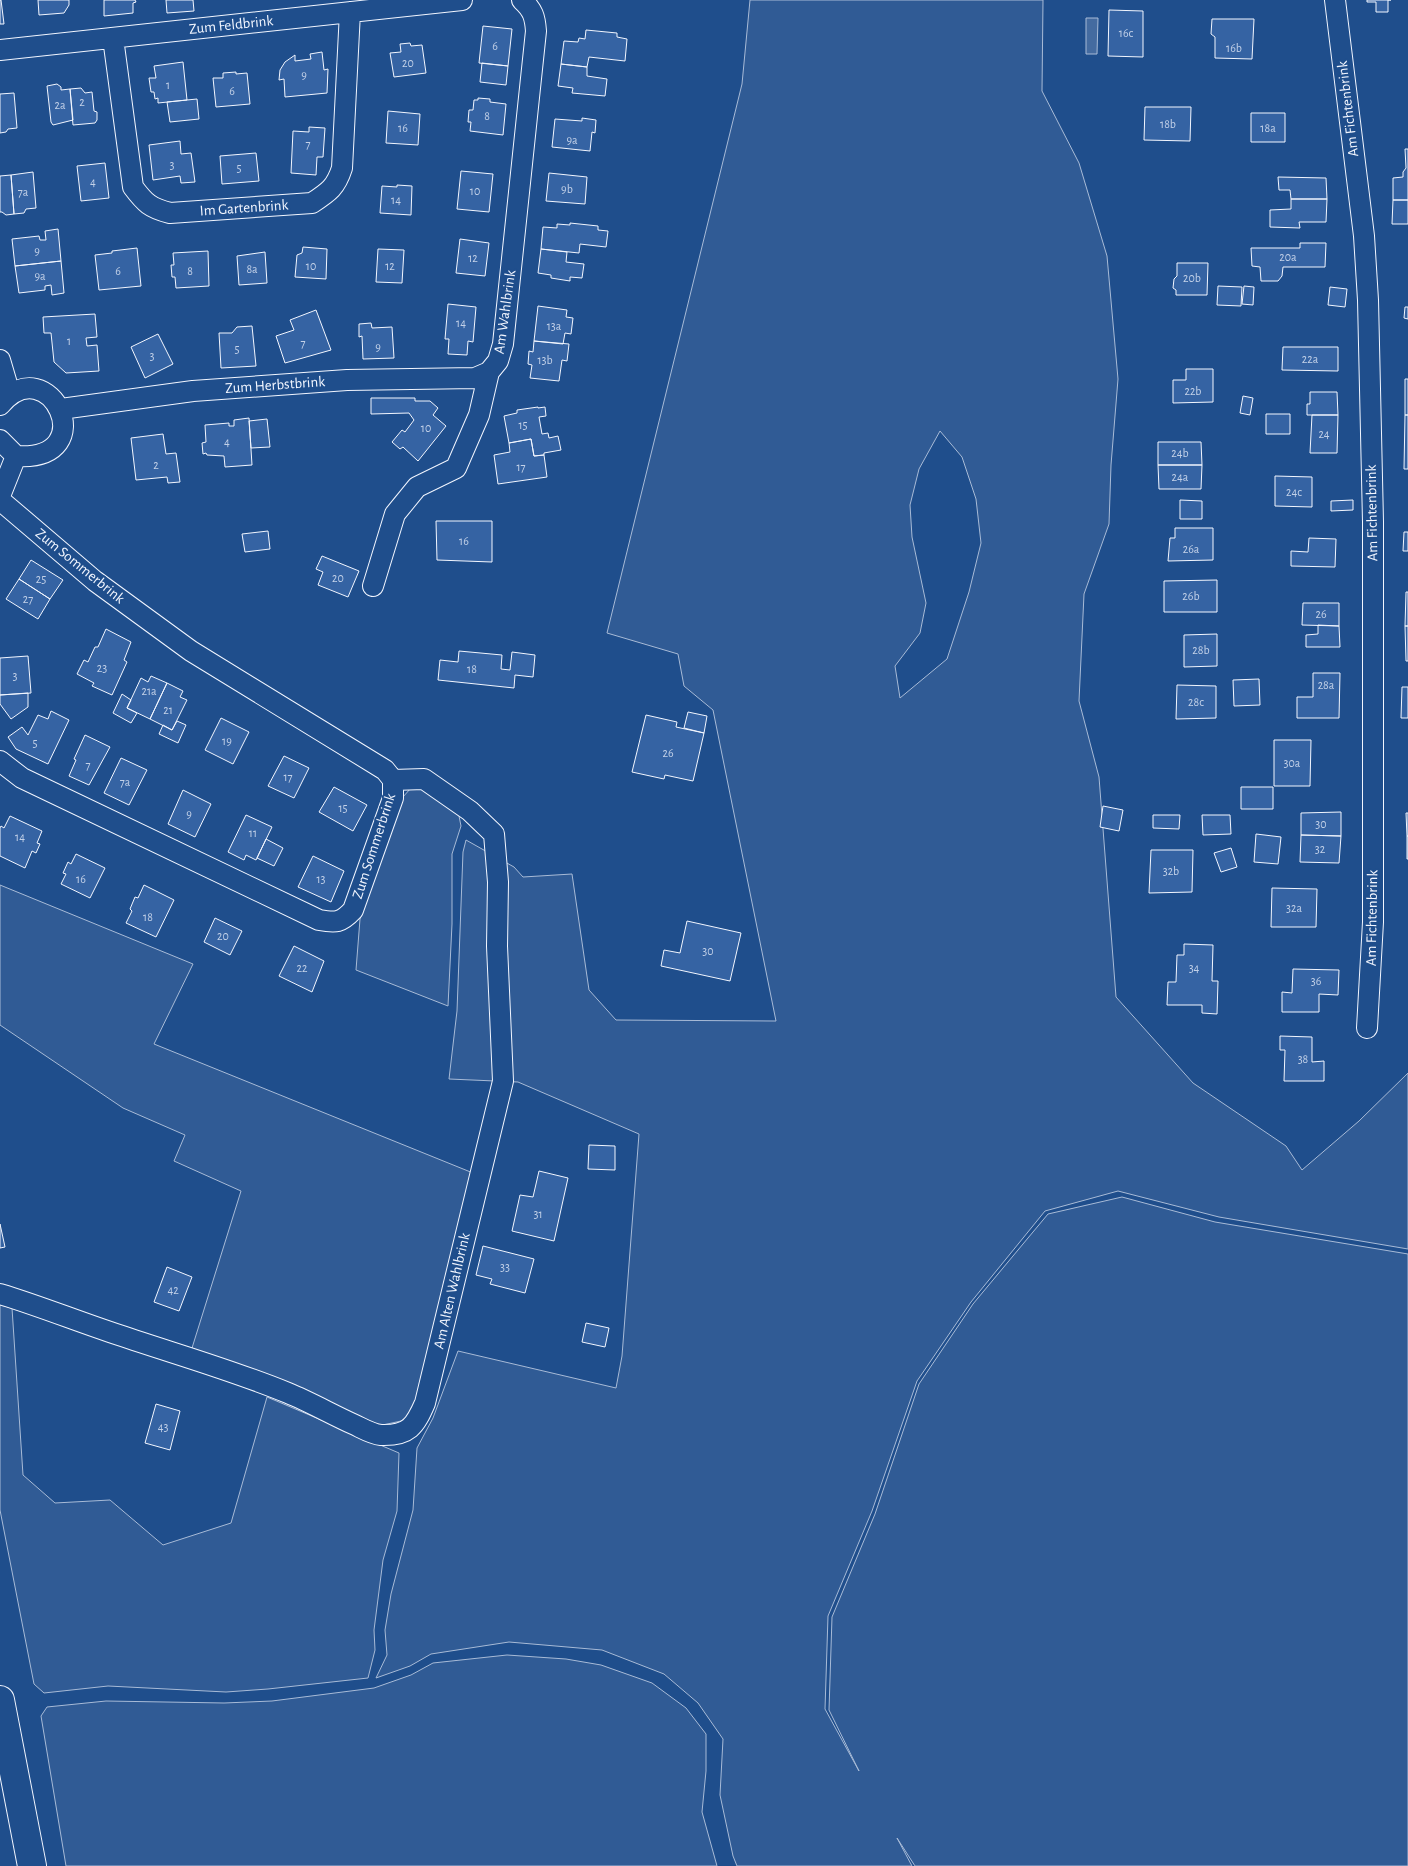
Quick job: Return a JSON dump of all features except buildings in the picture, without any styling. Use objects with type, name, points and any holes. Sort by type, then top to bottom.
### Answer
[{"type":"main road","points":[[0,1700],[32,1866]]},
{"type":"street","name":"Zum Feldbrink","points":[[0,50],[462,0]]},
{"type":"street","name":"Am Fichtenbrink","points":[[1335,0],[1364,236],[1368,300],[1372,522],[1373,922],[1367,1028]]},
{"type":"street","name":"Am Wahlbrink","points":[[373,586],[395,514],[418,487],[456,468],[479,415],[489,372],[498,361],[503,344],[536,31],[535,17],[528,2]]},
{"type":"street","name":"Im Gartenbrink","points":[[113,38],[133,187],[144,202],[155,209],[170,213],[312,203],[328,193],[337,182],[342,168],[350,12]]},
{"type":"street","points":[[0,360],[5,400],[27,388],[39,390],[52,397],[61,409],[63,419],[63,429],[59,441],[52,449],[39,456],[16,456],[0,440]]},
{"type":"street","name":"Zum Herbstbrink","points":[[61,409],[193,391],[348,380],[474,378],[489,372]]},
{"type":"street","name":"Zum Sommerbrink","points":[[0,761],[22,778],[319,920],[333,923],[345,919],[353,910],[393,798],[394,780],[385,770],[191,651],[95,581],[0,498],[16,456]]},
{"type":"street","name":"Am Alten Wahlbrink","points":[[0,1294],[120,1336],[216,1366],[289,1394],[379,1435],[403,1432],[411,1429],[415,1424],[425,1403],[503,1081],[497,946],[498,882],[494,834],[470,811],[424,779],[394,780]]},
{"type":"shaded area","points":[[750,0],[1043,0],[1042,91],[1079,163],[1107,256],[1118,379],[1111,465],[1109,524],[1084,594],[1079,701],[1099,777],[1116,997],[1193,1083],[1286,1146],[1302,1170],[1359,1121],[1408,1073],[1408,1249],[1219,1217],[1118,1191],[1045,1211],[971,1302],[917,1381],[872,1511],[828,1616],[825,1709],[859,1771],[829,1710],[832,1617],[875,1514],[919,1384],[973,1304],[1048,1214],[1122,1197],[1215,1222],[1408,1254],[1408,1866],[915,1866],[897,1838],[912,1866],[737,1866],[733,1856],[720,1795],[723,1739],[698,1703],[664,1674],[602,1650],[509,1642],[431,1654],[410,1666],[376,1678],[387,1655],[385,1630],[391,1594],[413,1510],[417,1448],[433,1418],[458,1351],[616,1388],[622,1356],[639,1134],[518,1082],[449,1079],[457,1011],[463,852],[466,840],[514,867],[523,877],[572,874],[589,990],[616,1020],[776,1021],[713,710],[684,686],[678,654],[607,633],[742,84]],"holes":[[[940,431],[962,457],[976,499],[981,543],[969,592],[947,659],[900,698],[895,666],[920,633],[926,603],[912,537],[910,505],[919,469]]]},
{"type":"shaded area","points":[[1086,18],[1098,18],[1097,54],[1086,54]]},
{"type":"shaded area","points":[[417,786],[458,811],[461,826],[452,854],[452,924],[448,1006],[356,970],[360,919],[402,798],[411,788]]},
{"type":"shaded area","points":[[0,885],[193,964],[154,1044],[473,1173],[417,1408],[401,1421],[378,1426],[192,1348],[241,1191],[174,1161],[185,1135],[123,1108],[0,1025]]},
{"type":"shaded area","points":[[0,1305],[12,1308],[23,1475],[55,1503],[110,1500],[163,1545],[231,1523],[267,1397],[399,1453],[397,1511],[383,1560],[374,1630],[375,1650],[368,1678],[226,1692],[108,1686],[44,1693],[34,1684],[0,1510]]},
{"type":"shaded area","points":[[507,1655],[566,1659],[601,1665],[652,1683],[686,1708],[706,1734],[706,1771],[702,1812],[717,1866],[66,1866],[41,1716],[47,1707],[106,1701],[224,1703],[272,1701],[374,1688],[411,1675],[433,1663]]}]
